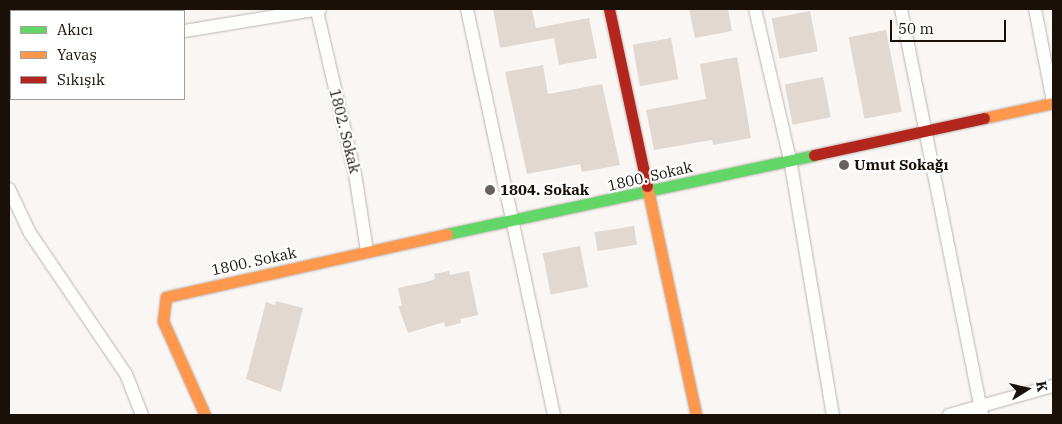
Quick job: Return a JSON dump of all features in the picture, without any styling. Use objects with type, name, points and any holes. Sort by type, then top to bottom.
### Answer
[{"type":"street","points":[[466,9],[514,221],[554,415]]},
{"type":"street","points":[[609,9],[646,193],[696,415]]},
{"type":"street","points":[[755,9],[790,158],[833,415]]},
{"type":"street","points":[[901,9],[927,130],[981,412]]},
{"type":"street","points":[[1035,9],[1053,103]]},
{"type":"street","points":[[185,31],[319,10]]},
{"type":"street","name":"1802. Sokak","points":[[319,10],[356,174],[367,251]]},
{"type":"street","name":"1800. Sokak","points":[[204,415],[163,321],[162,307],[166,297],[367,251],[646,193],[790,158],[1053,103]]},
{"type":"street","points":[[9,189],[30,233],[126,374],[142,415]]},
{"type":"street","points":[[949,415],[981,412],[1053,386]]},
{"type":"building","points":[[493,9],[532,9],[536,28],[589,18],[597,58],[559,65],[554,38],[500,48]]},
{"type":"building","points":[[689,9],[728,9],[732,31],[695,38]]},
{"type":"building","points":[[810,11],[818,51],[780,59],[772,18]]},
{"type":"building","points":[[886,30],[902,111],[865,119],[849,37]]},
{"type":"building","points":[[671,38],[678,79],[640,86],[633,45]]},
{"type":"building","points":[[737,57],[751,138],[713,145],[712,140],[654,150],[646,110],[706,99],[700,64]]},
{"type":"building","points":[[543,65],[548,94],[602,84],[620,165],[582,172],[580,164],[527,174],[505,72]]},
{"type":"building","points":[[823,77],[831,117],[793,125],[785,84]]},
{"type":"building","points":[[634,226],[637,245],[597,251],[594,232]]},
{"type":"building","points":[[580,246],[588,287],[551,294],[543,253]]},
{"type":"building","points":[[449,271],[450,275],[469,271],[478,315],[460,319],[461,323],[445,327],[444,322],[408,333],[398,306],[402,306],[398,288],[435,279],[434,274]]},
{"type":"building","points":[[276,301],[303,308],[281,392],[246,379],[266,302],[275,305]]},
{"type":"traffic: fast","points":[[447,234],[814,155]]},
{"type":"traffic: slow","points":[[984,118],[1053,103]]},
{"type":"traffic: slow","points":[[647,186],[696,415]]},
{"type":"traffic: slow","points":[[205,415],[163,321],[166,297],[447,234]]},
{"type":"traffic: jam","points":[[609,9],[647,186]]},
{"type":"traffic: jam","points":[[814,155],[984,118]]},
{"type":"place","name":"Umut Sokağı","points":[[844,165]]},
{"type":"place","name":"1804. Sokak","points":[[490,190]]}]
